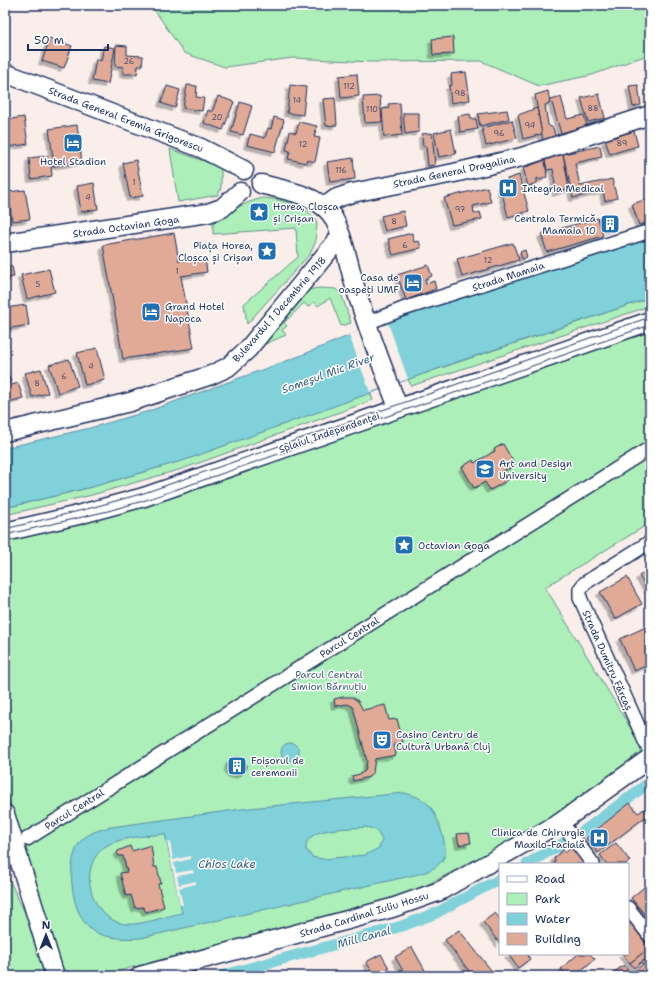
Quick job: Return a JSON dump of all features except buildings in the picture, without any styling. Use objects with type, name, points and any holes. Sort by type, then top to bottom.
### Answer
[{"type":"main road","name":"Strada General Eremia Grigorescu","points":[[5,73],[201,148],[244,170]]},
{"type":"main road","name":"Strada General Dragalina","points":[[324,207],[337,198],[352,193],[454,173],[522,156],[650,115]]},
{"type":"main road","points":[[244,170],[252,170],[258,173],[261,184],[260,188],[254,194],[246,195],[236,188],[235,180],[238,174],[244,170]]},
{"type":"main road","points":[[261,184],[304,197],[324,207],[333,217],[368,327],[398,407]]},
{"type":"main road","name":"Strada Octavian Goga","points":[[5,243],[208,213],[222,208],[240,192]]},
{"type":"main road","name":"Bulevardul 1 Decembrie 1918","points":[[5,432],[130,402],[211,375],[228,367],[248,349],[340,237]]},
{"type":"main road","name":"Splaiul Independenței","points":[[5,532],[74,516],[144,497],[398,407],[650,321]]},
{"type":"main road","name":"Strada Cardinal Iuliu Hossu","points":[[140,976],[293,936],[415,900],[451,885],[564,826],[650,758]]},
{"type":"main road","points":[[5,814],[55,976]]},
{"type":"street","name":"Strada Mamaia","points":[[368,327],[403,309],[650,231]]},
{"type":"street","name":"Parcul Central","points":[[15,847],[650,448]]},
{"type":"street","name":"Strada Dumitru Fărcaș","points":[[650,542],[585,583],[580,589],[580,598],[650,752]]},
{"type":"street","points":[[564,826],[592,863]]},
{"type":"street","points":[[629,909],[650,936]]},
{"type":"green space","points":[[151,5],[650,5],[650,54],[592,75],[539,86],[481,61],[371,62],[293,58],[225,67],[184,53]]},
{"type":"green space","points":[[170,149],[221,167],[221,188],[218,195],[178,202]]},
{"type":"green space","points":[[263,198],[293,204],[307,211],[317,222],[316,241],[310,254],[247,324],[244,304],[298,257],[296,228],[213,234],[213,224],[236,208]]},
{"type":"green space","points":[[319,288],[336,289],[342,296],[351,323],[341,326],[330,298],[318,306],[314,302],[308,307],[304,303],[284,323],[287,326],[282,330],[286,335],[256,348],[307,290]]},
{"type":"green space","points":[[650,298],[650,306],[411,386],[408,379]]},
{"type":"green space","name":"Parcul Central Simion Bărnuțiu","points":[[650,327],[650,523],[545,587],[644,750],[557,818],[411,893],[100,976],[73,974],[62,968],[52,956],[5,785],[5,537]]},
{"type":"green space","points":[[370,392],[373,400],[185,468],[92,495],[5,515],[5,508],[92,487],[184,460]]},
{"type":"green space","points":[[5,871],[26,915],[45,976],[5,976]]},
{"type":"water","name":"Someşul Mic River","points":[[650,236],[650,298],[451,364],[185,460],[92,487],[5,508],[5,448],[90,428],[149,411],[297,357],[392,318]]},
{"type":"water","points":[[290,743],[296,746],[299,752],[296,758],[290,761],[284,758],[281,752],[284,746]]},
{"type":"water","name":"Chios Lake","points":[[404,793],[423,800],[432,809],[438,822],[445,846],[444,857],[438,865],[423,873],[141,938],[104,936],[93,931],[85,924],[79,914],[75,902],[72,888],[72,875],[76,850],[81,841],[87,836],[99,830],[111,827],[250,808]],"holes":[[[366,827],[376,830],[382,840],[379,848],[365,855],[323,859],[312,857],[306,849],[307,842],[312,836],[320,832]],[[165,834],[182,913],[138,924],[125,924],[113,920],[103,913],[91,891],[91,866],[97,855],[111,843],[134,837]]]},
{"type":"pier","points":[[387,320],[408,379],[370,392],[349,335]]},
{"type":"pier","points":[[170,841],[173,860],[190,856],[191,859],[174,863],[176,873],[193,870],[194,873],[177,876],[179,885],[196,881],[196,884],[179,888],[183,905],[180,905],[167,842]]},
{"type":"waterway","name":"Mill Canal","points":[[529,863],[581,833],[650,782]]},
{"type":"waterway","name":"Mill Canal","points":[[221,976],[402,926],[436,913],[499,880]]},
{"type":"tram line","points":[[5,529],[144,493],[650,317]]},
{"type":"tram line","points":[[5,535],[108,511],[143,501],[650,325]]},
{"type":"place","name":"Hotel Stadion","points":[[73,143]]},
{"type":"place","name":"Integria Medical","points":[[508,188]]},
{"type":"place","name":"Horea, Cloșca și Crișan","points":[[259,212]]},
{"type":"place","name":"Centrala Termică Mamaia 10","points":[[610,224]]},
{"type":"place","name":"Piața Horea, Cloșca și Crișan","points":[[267,251]]},
{"type":"place","name":"Casa de oaspeți UMF","points":[[413,283]]},
{"type":"place","name":"Grand Hotel Napoca","points":[[151,312]]},
{"type":"place","name":"Art and Design University","points":[[485,469]]},
{"type":"place","name":"Octavian Goga","points":[[404,545]]},
{"type":"place","name":"Casino Centru de Cultură Urbană Cluj","points":[[382,740]]},
{"type":"place","name":"Foișorul de ceremonii","points":[[237,766]]},
{"type":"place","name":"Clinica de Chirurgie Maxilo-Facială","points":[[599,838]]}]
